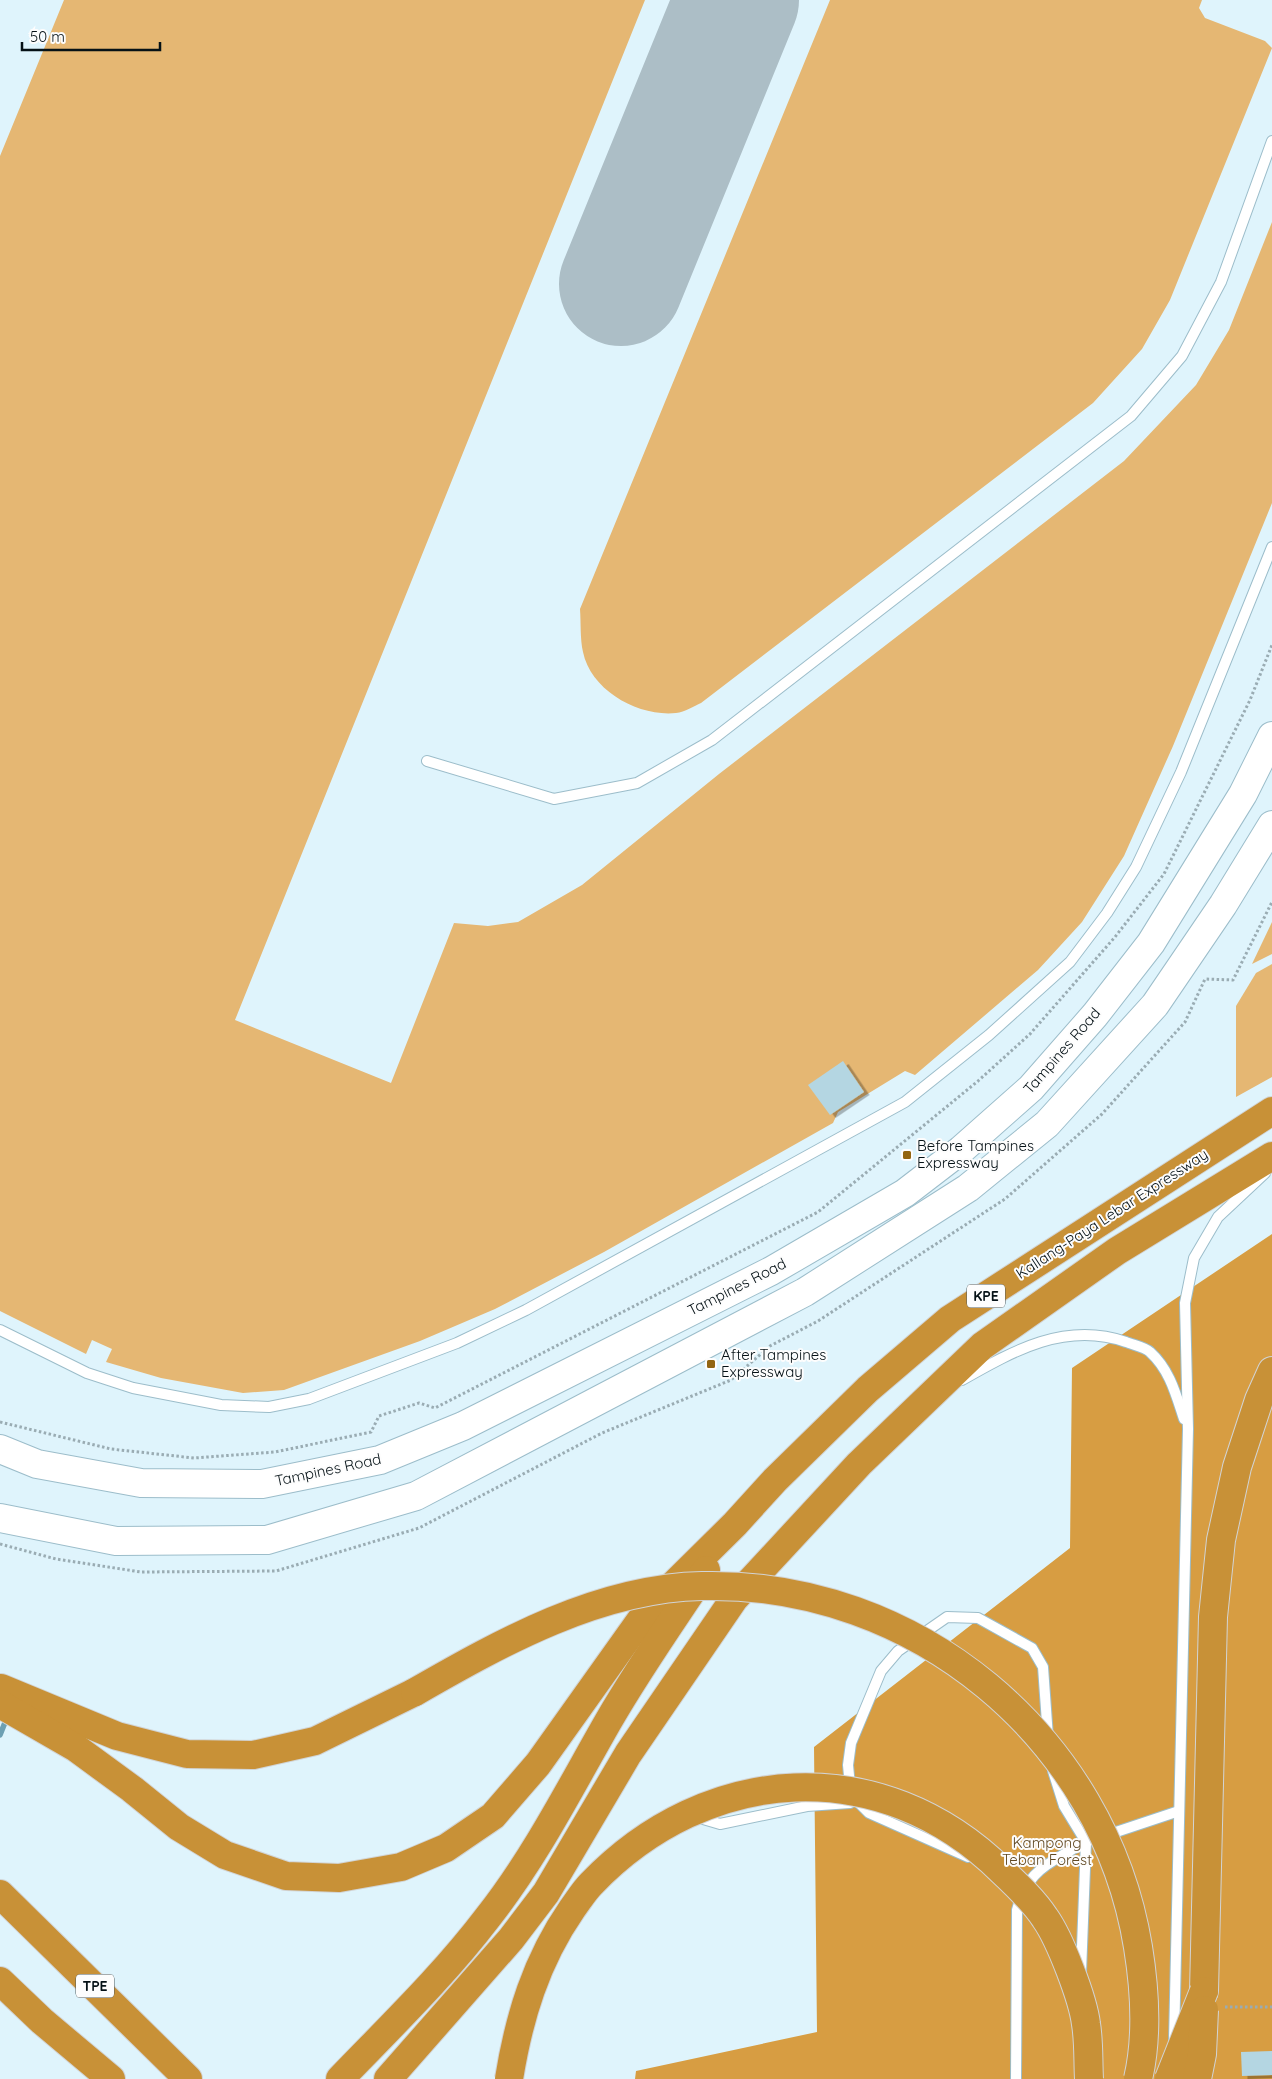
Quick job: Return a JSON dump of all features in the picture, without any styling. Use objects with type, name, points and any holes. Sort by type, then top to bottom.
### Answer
[{"type":"highway","name":"Kallang-Paya Lebar Expressway","points":[[735,1524],[775,1480],[868,1389],[950,1319],[1272,1111]]},
{"type":"highway","name":"KPE","points":[[388,2079],[511,1939],[546,1893],[596,1808],[657,1711],[734,1599],[859,1464],[982,1346],[1117,1251],[1272,1156]]},
{"type":"highway","points":[[1197,2079],[1202,2054],[1213,1617],[1221,1540],[1237,1467],[1259,1400],[1272,1371]]},
{"type":"highway","points":[[0,1704],[76,1748],[132,1789],[179,1828],[225,1855],[286,1876],[339,1878],[401,1867],[446,1848],[494,1816],[538,1764],[647,1611],[735,1524]]},
{"type":"highway","points":[[340,2079],[445,1969],[489,1916],[517,1877],[610,1718],[735,1524]]},
{"type":"highway","points":[[0,1687],[126,1738],[187,1754],[253,1755],[315,1741],[415,1692],[487,1651],[607,1602],[648,1592],[701,1586],[763,1588],[823,1599],[890,1625],[950,1656],[999,1694],[1071,1776],[1089,1805],[1116,1860],[1134,1923],[1145,1986],[1142,2060],[1138,2079]]},
{"type":"highway","points":[[509,2079],[516,2035],[532,1983],[554,1935],[590,1885],[624,1854],[656,1830],[685,1815],[725,1799],[761,1790],[801,1786],[869,1794],[922,1812],[980,1848],[1018,1886],[1046,1918],[1067,1963],[1086,2022],[1083,2074]]},
{"type":"highway","name":"TPE","points":[[0,1894],[188,2079]]},
{"type":"highway","points":[[0,1981],[42,2021],[111,2079]]},
{"type":"highway","points":[[1169,2079],[1204,1991]]},
{"type":"highway","points":[[42,2021],[85,2079]]},
{"type":"main road","name":"Tampines Road","points":[[0,1449],[38,1464],[141,1483],[262,1484],[380,1460],[463,1426],[771,1271],[905,1193],[961,1150],[1031,1088],[1095,1015],[1151,943],[1243,794],[1272,736]]},
{"type":"main road","points":[[0,1518],[116,1541],[267,1540],[416,1496],[805,1292],[968,1188],[1047,1124],[1155,1005],[1223,905],[1272,825]]},
{"type":"lane","points":[[427,761],[554,799],[637,783],[712,740],[1131,416],[1182,356],[1221,282],[1272,141]]},
{"type":"lane","points":[[0,1330],[87,1373],[133,1388],[220,1405],[269,1407],[309,1399],[457,1343],[526,1310],[905,1102],[989,1035],[1070,962],[1106,913],[1136,867],[1181,772],[1272,547]]},
{"type":"lane","points":[[1174,2079],[1188,1429],[1185,1303],[1194,1258],[1218,1218],[1272,1167]]},
{"type":"lane","points":[[928,1399],[1010,1352],[1063,1335],[1106,1335],[1149,1350],[1169,1375],[1188,1429]]},
{"type":"lane","points":[[1027,1884],[869,1813],[858,1802],[850,1786],[848,1766],[851,1743],[881,1671],[898,1650],[947,1617],[978,1618],[1032,1648],[1043,1667],[1045,1723],[1056,1784],[1064,1806],[1086,1842],[1083,2074]]},
{"type":"lane","points":[[693,1808],[703,1819],[720,1824],[807,1806],[858,1802]]},
{"type":"lane","points":[[1016,2079],[1016,1910],[1021,1892],[1032,1876],[1051,1862],[1086,1842],[1179,1811]]},
{"type":"path","points":[[0,1422],[110,1449],[194,1458],[275,1452],[371,1432],[379,1416],[419,1403],[434,1408],[818,1212],[978,1081],[1030,1034],[1115,937],[1164,874],[1250,700],[1272,644]]},
{"type":"path","points":[[1205,979],[1233,980],[1272,902]]},
{"type":"shaded area","points":[[64,0],[645,0],[235,1020],[391,1083],[454,923],[488,926],[518,922],[582,885],[719,774],[1124,461],[1196,385],[1229,330],[1272,222],[1272,503],[1173,746],[1124,856],[1082,922],[1038,970],[915,1075],[905,1071],[838,1112],[833,1123],[604,1252],[495,1309],[420,1341],[284,1390],[243,1393],[161,1378],[106,1362],[112,1349],[92,1340],[86,1354],[0,1311],[0,156]]},
{"type":"shaded area","points":[[830,0],[1202,0],[1199,8],[1205,18],[1265,41],[1272,48],[1170,300],[1142,349],[1093,403],[701,703],[676,713],[647,711],[619,699],[596,679],[588,666],[583,652],[580,609]]},
{"type":"shaded area","points":[[1272,922],[1272,954],[1252,964]]},
{"type":"shaded area","points":[[1272,964],[1272,1077],[1236,1097],[1236,1006],[1256,973]]},
{"type":"green space","name":"Kampong Teban Forest","points":[[1272,1234],[1272,2079],[635,2079],[636,2071],[817,2032],[814,1747],[1070,1548],[1072,1368]]},
{"type":"building","points":[[843,1061],[864,1092],[830,1115],[808,1085]]},
{"type":"building","points":[[1272,2051],[1272,2075],[1242,2076],[1241,2052]]},
{"type":"waterway","points":[[0,1735],[6,1720]]},
{"type":"runway","points":[[621,284],[737,0]]},
{"type":"place","name":"Before Tampines Expressway","points":[[907,1155]]},
{"type":"place","name":"After Tampines Expressway","points":[[711,1364]]}]
